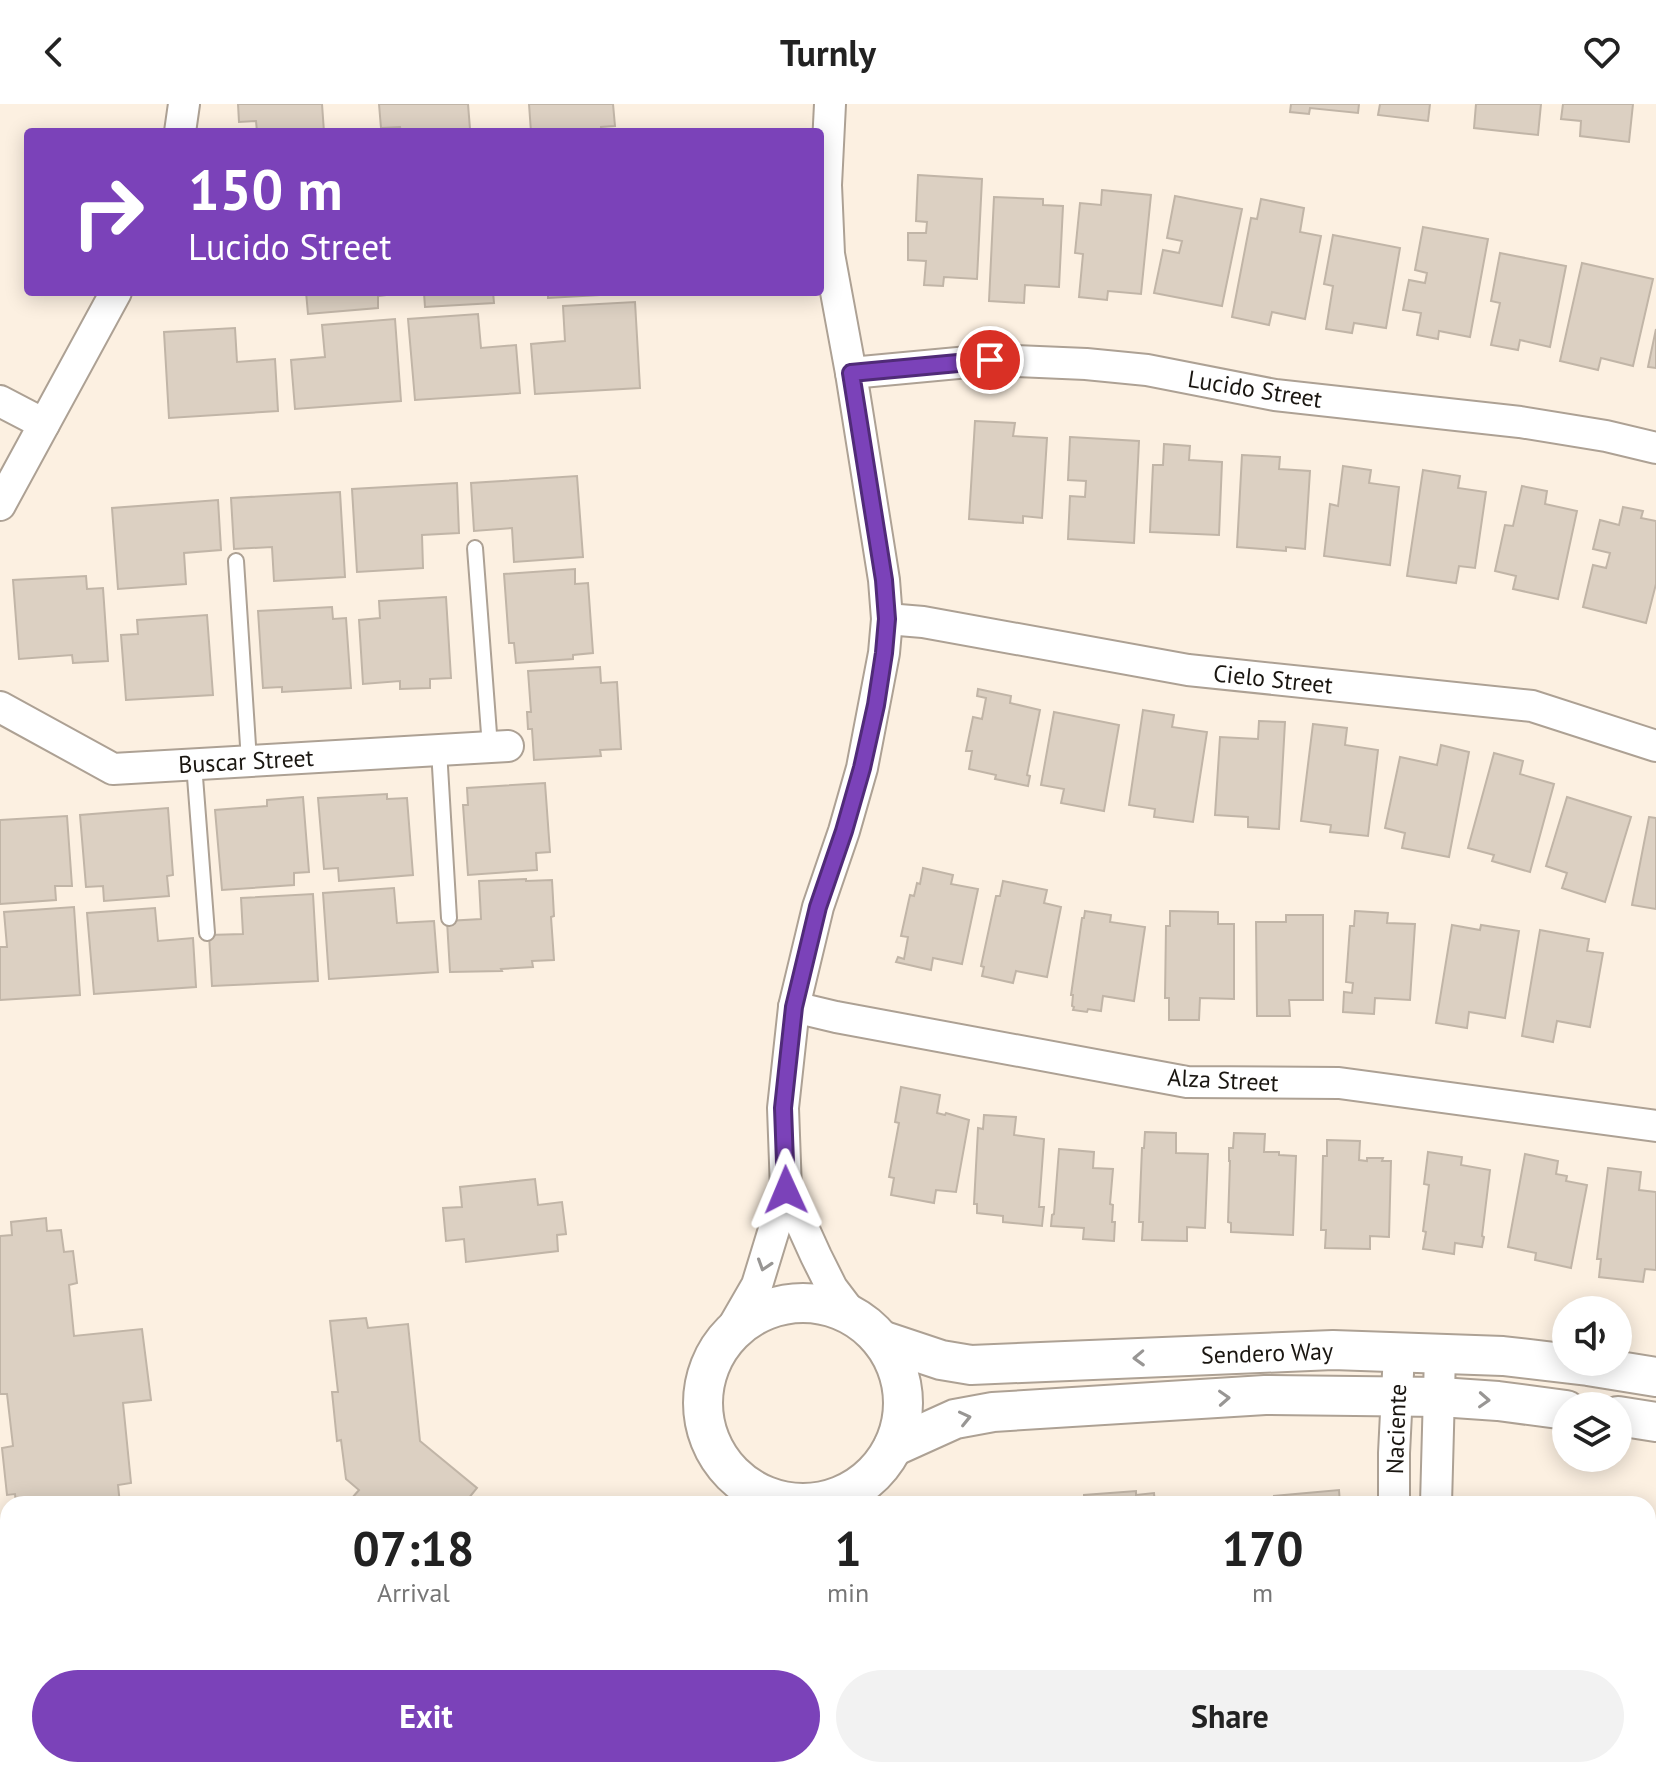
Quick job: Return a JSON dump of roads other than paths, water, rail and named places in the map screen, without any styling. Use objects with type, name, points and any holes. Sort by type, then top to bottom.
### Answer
[{"type":"street","points":[[181,128],[184,104]]},
{"type":"street","points":[[756,1496],[724,1465],[708,1435],[702,1401],[709,1366],[757,1285],[786,1190],[783,1108],[794,1007],[818,907],[862,768],[878,692],[887,619],[884,580],[829,254],[826,185],[830,104]]},
{"type":"street","points":[[0,505],[114,296]]},
{"type":"street","name":"Lucido Street","points":[[851,373],[990,360],[1086,364],[1147,370],[1275,395],[1520,422],[1656,448]]},
{"type":"street","points":[[0,401],[44,424]]},
{"type":"street","name":"Cielo Street","points":[[887,619],[923,622],[1188,670],[1532,706],[1656,746]]},
{"type":"street","name":"Buscar Street","points":[[0,707],[113,769],[499,747]]},
{"type":"street","name":"Alza Street","points":[[794,1007],[1187,1082],[1339,1083],[1656,1126]]},
{"type":"street","points":[[786,1190],[832,1288],[895,1364],[903,1392],[902,1420],[886,1458],[856,1496]]},
{"type":"street","points":[[727,1337],[754,1315],[787,1304],[822,1304],[867,1328]]},
{"type":"street","name":"Sendero Way","points":[[867,1328],[941,1360],[971,1365],[1333,1350],[1503,1356],[1656,1377]]},
{"type":"street","name":"Naciente","points":[[1394,1496],[1399,1353]]},
{"type":"street","name":"Naciente","points":[[1436,1496],[1440,1355]]},
{"type":"street","name":"Sendero Way","points":[[886,1458],[955,1419],[993,1412],[1265,1395],[1440,1397],[1552,1408]]},
{"type":"street","points":[[1632,1418],[1656,1422]]},
{"type":"street","points":[[838,1496],[851,1492],[886,1458]]},
{"type":"lane","points":[[475,548],[499,747]]},
{"type":"lane","points":[[236,561],[249,761]]},
{"type":"lane","points":[[439,750],[449,918]]},
{"type":"lane","points":[[194,764],[207,933]]}]
